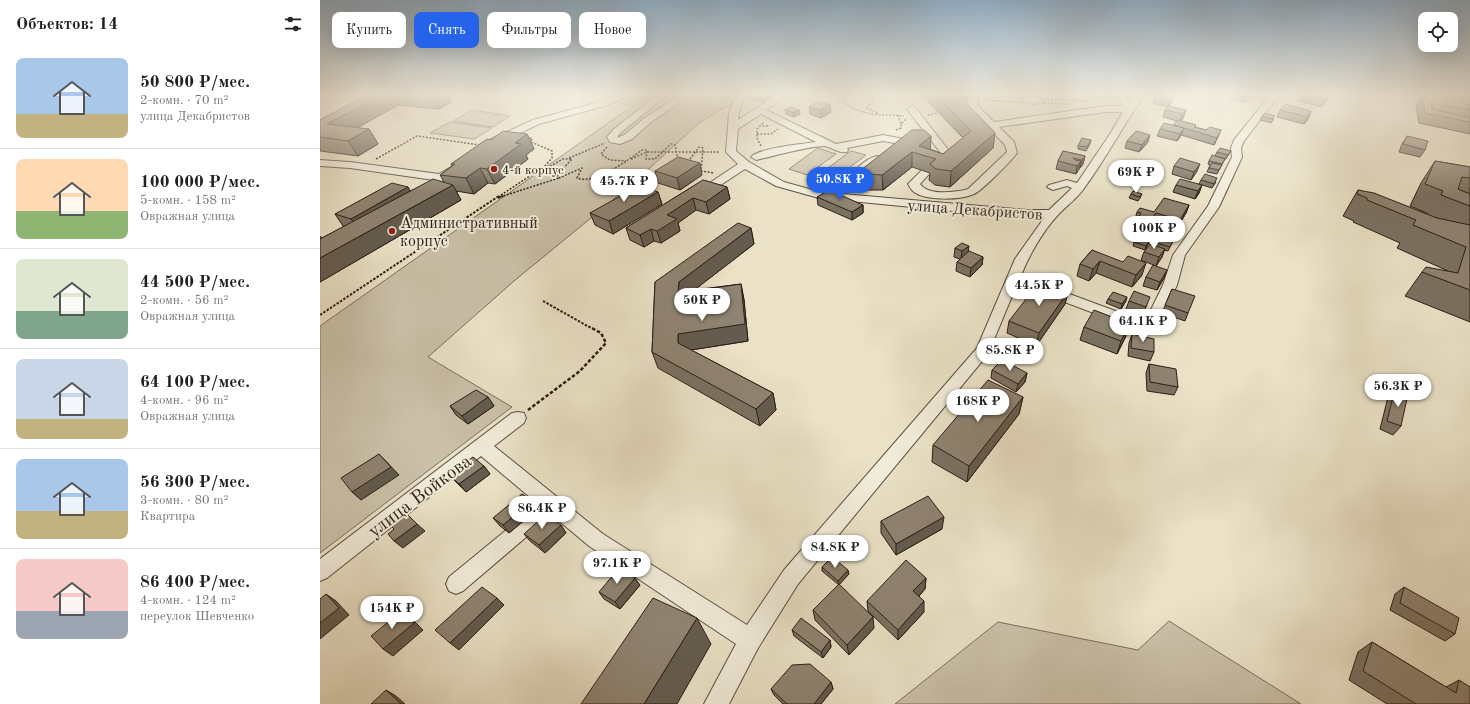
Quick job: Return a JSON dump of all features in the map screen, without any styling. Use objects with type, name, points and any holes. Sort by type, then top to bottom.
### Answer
[{"type":"street","points":[[489,145],[526,127]]},
{"type":"street","points":[[622,127],[612,137],[614,140],[620,141],[628,137],[640,127]]},
{"type":"street","points":[[790,127],[835,146]]},
{"type":"street","points":[[921,127],[923,131],[945,152],[943,157],[914,184],[914,187],[918,191],[925,193],[959,195],[972,191],[1012,153],[1010,144],[993,127]]},
{"type":"street","points":[[1052,214],[1080,187],[1119,127]]},
{"type":"street","points":[[1014,278],[1149,329],[1170,285],[1179,255],[1213,207],[1237,157],[1236,148],[1239,140],[1250,127]]},
{"type":"street","points":[[731,152],[733,128]]},
{"type":"street","points":[[756,157],[767,153],[835,146],[883,138],[904,139],[858,173],[855,176],[854,182]]},
{"type":"street","name":"улица Декабристов","points":[[731,152],[745,164],[780,184],[819,195],[1027,214],[1052,214]]},
{"type":"street","points":[[320,163],[364,167],[440,178],[465,161]]},
{"type":"street","points":[[706,190],[745,164]]},
{"type":"street","points":[[1053,187],[1065,180],[1080,187]]},
{"type":"street","name":"улица Декабристов","points":[[716,704],[750,640],[791,577],[983,350],[1021,259],[1052,214]]},
{"type":"street","name":"улица Войкова","points":[[320,571],[518,418]]},
{"type":"street","points":[[482,447],[596,540],[750,640]]},
{"type":"street","points":[[456,584],[552,504]]},
{"type":"path","points":[[758,127],[757,134],[760,145],[767,153]]},
{"type":"path","points":[[757,134],[774,133],[778,129],[777,127]]},
{"type":"path","points":[[883,138],[902,127]]},
{"type":"path","points":[[364,167],[417,136],[477,146]]},
{"type":"path","points":[[320,315],[545,166],[552,158],[552,151],[531,142],[532,138]]},
{"type":"path","points":[[545,166],[549,167],[563,159],[614,140]]},
{"type":"path","points":[[614,140],[601,154],[610,160],[627,161]]},
{"type":"path","points":[[647,152],[646,159],[655,159],[671,144],[675,145],[675,152],[679,164]]},
{"type":"path","points":[[686,164],[700,147],[703,148],[701,171],[715,173]]},
{"type":"path","points":[[494,200],[559,178],[577,169],[582,168],[577,178],[582,180],[612,171],[642,150],[647,150],[647,152],[731,152]]},
{"type":"path","points":[[559,178],[557,175],[558,172],[564,169],[572,159],[568,158]]},
{"type":"path","points":[[518,418],[576,375],[606,343],[601,332],[543,301]]},
{"type":"shaded area","points":[[441,127],[492,128],[474,139],[430,133]]},
{"type":"shaded area","points":[[603,127],[695,127],[630,186],[514,281],[428,357],[512,407],[320,553],[320,326]]},
{"type":"shaded area","points":[[818,148],[836,154],[807,175],[789,169]]},
{"type":"shaded area","points":[[851,151],[866,155],[829,183],[814,178]]},
{"type":"shaded area","points":[[1169,621],[1301,704],[895,704],[998,622],[1138,650]]},
{"type":"building","points":[[320,127],[351,127],[369,129],[348,141],[320,137]]},
{"type":"building","points":[[967,127],[989,127],[995,133],[951,171],[936,169],[930,164],[936,159],[912,152],[882,175],[867,174],[861,170],[912,130],[924,130],[931,136],[919,146],[943,154],[971,131]]},
{"type":"building","points":[[1161,127],[1184,128],[1180,134],[1160,129]]},
{"type":"building","points":[[1180,127],[1194,127],[1206,130],[1210,127],[1221,130],[1217,138]]},
{"type":"building","points":[[503,131],[527,134],[515,143],[521,144],[487,169],[480,168],[466,178],[440,175],[455,164],[451,164],[487,139],[491,140]]},
{"type":"building","points":[[1136,131],[1150,135],[1142,145],[1127,141]]},
{"type":"building","points":[[1407,136],[1428,141],[1425,150],[1403,144]]},
{"type":"building","points":[[1082,138],[1091,140],[1087,147],[1078,146]]},
{"type":"building","points":[[1220,148],[1231,151],[1228,155],[1217,152]]},
{"type":"building","points":[[1063,151],[1085,156],[1082,160],[1073,158],[1081,161],[1077,166],[1058,161]]},
{"type":"building","points":[[1212,155],[1225,159],[1222,164],[1209,161]]},
{"type":"building","points":[[678,157],[700,163],[677,178],[655,171]]},
{"type":"building","points":[[1180,158],[1200,164],[1194,172],[1174,166]]},
{"type":"building","points":[[1435,161],[1470,167],[1470,178],[1462,177],[1458,189],[1470,194],[1470,206],[1441,195],[1443,191],[1425,184]]},
{"type":"building","points":[[1212,163],[1222,165],[1219,170],[1209,168]]},
{"type":"building","points":[[1205,174],[1217,178],[1214,184],[1201,180]]},
{"type":"building","points":[[433,179],[453,185],[320,258],[320,239]]},
{"type":"building","points":[[1180,179],[1202,185],[1198,191],[1176,185]]},
{"type":"building","points":[[703,180],[727,187],[706,202],[693,198],[667,215],[677,219],[657,231],[651,229],[640,235],[626,228]]},
{"type":"building","points":[[392,183],[408,187],[351,219],[335,214]]},
{"type":"building","points":[[640,185],[658,192],[609,221],[590,213]]},
{"type":"building","points":[[829,190],[863,205],[852,212],[817,197]]},
{"type":"building","points":[[1358,190],[1374,193],[1437,218],[1470,225],[1470,290],[1422,272],[1426,267],[1458,273],[1466,247],[1413,225],[1416,220],[1367,200],[1367,198],[1357,194]]},
{"type":"building","points":[[1133,191],[1142,194],[1139,197],[1131,194]]},
{"type":"building","points":[[1164,198],[1189,205],[1180,220],[1156,213],[1153,217],[1161,220],[1158,223],[1161,224],[1158,230],[1139,221],[1142,217],[1139,216],[1141,213],[1137,212],[1140,208],[1154,212]]},
{"type":"building","points":[[738,223],[751,228],[679,282],[678,293],[741,284],[745,324],[678,334],[678,343],[773,393],[756,409],[652,352],[655,282]]},
{"type":"building","points":[[1163,227],[1176,231],[1173,237],[1161,234]]},
{"type":"building","points":[[1138,236],[1150,240],[1146,246],[1134,242]]},
{"type":"building","points":[[1160,237],[1173,241],[1170,247],[1156,243]]},
{"type":"building","points":[[962,243],[969,246],[962,251],[955,248]]},
{"type":"building","points":[[1150,244],[1165,249],[1159,257],[1144,252]]},
{"type":"building","points":[[1092,250],[1123,262],[1128,256],[1146,263],[1136,275],[1100,261],[1093,269],[1080,264]]},
{"type":"building","points":[[969,251],[983,257],[971,268],[957,262]]},
{"type":"building","points":[[1153,265],[1167,270],[1160,282],[1146,277]]},
{"type":"building","points":[[1040,281],[1068,292],[1039,333],[1009,321]]},
{"type":"building","points":[[1172,289],[1195,296],[1188,313],[1165,305]]},
{"type":"building","points":[[1134,291],[1150,297],[1146,307],[1129,301]]},
{"type":"building","points":[[1113,292],[1127,297],[1122,304],[1108,299]]},
{"type":"building","points":[[1094,310],[1130,324],[1121,341],[1084,327]]},
{"type":"building","points":[[1132,334],[1154,339],[1154,352],[1131,348]]},
{"type":"building","points":[[1002,360],[1027,373],[1018,384],[992,370]]},
{"type":"building","points":[[1149,364],[1176,369],[1178,387],[1150,382]]},
{"type":"building","points":[[988,380],[1023,397],[969,466],[933,445]]},
{"type":"building","points":[[1395,389],[1408,394],[1401,426],[1387,421]]},
{"type":"building","points":[[476,390],[488,397],[462,416],[450,406]]},
{"type":"building","points":[[379,454],[391,467],[352,492],[341,478]]},
{"type":"building","points":[[473,457],[484,466],[459,484],[448,474]]},
{"type":"building","points":[[522,494],[532,501],[503,525],[493,518]]},
{"type":"building","points":[[928,496],[944,517],[896,544],[881,521]]},
{"type":"building","points":[[403,510],[417,524],[394,541],[388,534],[394,529],[387,522]]},
{"type":"building","points":[[546,514],[561,525],[539,545],[524,534]]},
{"type":"building","points":[[832,557],[848,570],[838,581],[822,567]]},
{"type":"building","points":[[906,560],[926,578],[913,591],[924,601],[898,630],[867,601]]},
{"type":"building","points":[[619,568],[635,578],[615,602],[599,592]]},
{"type":"building","points":[[839,584],[873,617],[847,645],[813,610]]},
{"type":"building","points":[[482,587],[497,598],[450,643],[435,630]]},
{"type":"building","points":[[1404,587],[1459,618],[1455,634],[1400,603]]},
{"type":"building","points":[[326,594],[339,608],[320,623],[320,599]]},
{"type":"building","points":[[653,598],[697,618],[644,704],[581,704]]},
{"type":"building","points":[[402,611],[414,623],[383,649],[371,636]]},
{"type":"building","points":[[801,618],[830,640],[821,652],[792,630]]},
{"type":"building","points":[[1372,642],[1456,693],[1459,680],[1470,687],[1470,704],[1416,704],[1363,671]]},
{"type":"building","points":[[810,664],[831,682],[814,704],[787,704],[771,689],[792,665]]},
{"type":"building","points":[[386,690],[401,704],[371,704]]},
{"type":"place","name":"4-й корпус","points":[[494,169]]},
{"type":"place","name":"Административный корпус","points":[[392,231]]}]
